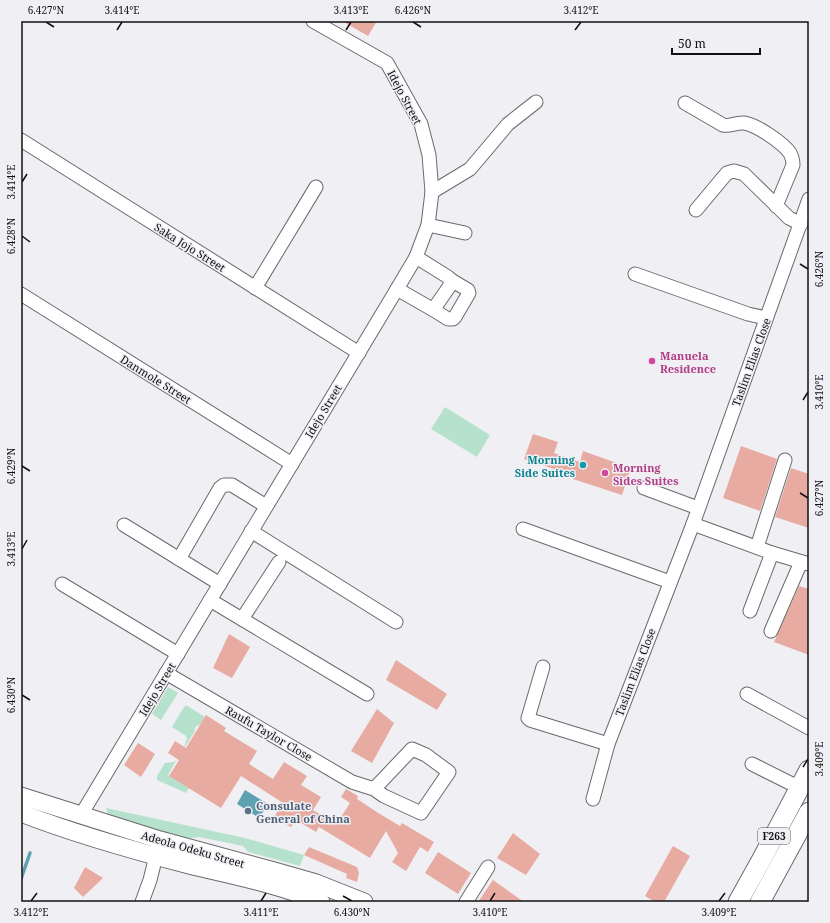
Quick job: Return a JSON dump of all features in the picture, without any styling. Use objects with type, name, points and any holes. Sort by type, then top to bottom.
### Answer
[{"type":"highway","name":"F263","points":[[738,902],[809,770]]},
{"type":"highway","name":"F263","points":[[760,902],[809,812]]},
{"type":"main road","name":"Adeola Odeku Street","points":[[21,796],[81,815],[158,848],[271,885],[314,901]]},
{"type":"main road","name":"Adeola Odeku Street","points":[[21,813],[80,834],[281,873],[364,902]]},
{"type":"street","name":"Idejo Street","points":[[81,815],[416,257],[428,225],[432,192],[430,155],[421,124],[387,63],[313,21]]},
{"type":"street","points":[[432,192],[470,169],[508,124],[536,102]]},
{"type":"street","points":[[685,103],[723,125],[728,126],[741,123],[754,126],[776,140],[790,153],[793,159],[793,165],[776,206]]},
{"type":"street","name":"Saka Jojo Street","points":[[21,140],[359,353]]},
{"type":"street","points":[[696,210],[727,174],[734,171],[744,174],[789,218],[801,224]]},
{"type":"street","points":[[255,288],[316,187]]},
{"type":"street","name":"Taslim Elias Close","points":[[593,799],[608,744],[698,508],[809,199]]},
{"type":"street","points":[[428,225],[465,233]]},
{"type":"street","points":[[397,289],[448,319],[453,319],[455,317],[469,293],[468,290],[416,257]]},
{"type":"street","points":[[635,274],[748,314],[766,318]]},
{"type":"street","points":[[432,309],[449,287],[451,280]]},
{"type":"street","name":"Danmole Street","points":[[21,294],[292,464]]},
{"type":"street","points":[[757,547],[785,460]]},
{"type":"street","points":[[179,558],[220,488],[224,485],[232,486],[266,506]]},
{"type":"street","points":[[644,488],[698,508]]},
{"type":"street","points":[[692,524],[772,553],[805,563],[771,631]]},
{"type":"street","points":[[124,525],[220,584]]},
{"type":"street","points":[[523,529],[670,582]]},
{"type":"street","points":[[252,531],[396,622]]},
{"type":"street","points":[[750,611],[772,553]]},
{"type":"street","points":[[242,619],[279,562]]},
{"type":"street","points":[[62,584],[178,654]]},
{"type":"street","points":[[210,600],[367,694]]},
{"type":"street","points":[[543,667],[528,718],[530,720],[608,744]]},
{"type":"street","name":"Raufu Taylor Close","points":[[166,673],[352,782],[374,789],[384,796],[421,813],[450,772],[426,755],[412,749],[374,789]]},
{"type":"street","points":[[748,694],[809,728]]},
{"type":"street","points":[[752,764],[800,788]]},
{"type":"street","points":[[142,902],[150,880],[158,848]]},
{"type":"street","points":[[466,902],[488,867]]},
{"type":"green space","points":[[445,407],[490,435],[477,457],[431,429]]},
{"type":"green space","points":[[168,687],[178,693],[161,720],[152,714]]},
{"type":"green space","points":[[186,705],[205,717],[201,724],[198,726],[197,725],[194,730],[195,731],[184,747],[187,739],[186,736],[172,727]]},
{"type":"green space","points":[[177,759],[168,775],[189,788],[186,793],[157,780],[157,776],[165,763],[174,762]]},
{"type":"green space","points":[[106,808],[245,838],[304,855],[300,866],[248,852],[243,846],[199,837],[186,839],[110,820]]},
{"type":"water","points":[[245,790],[268,804],[259,818],[237,804]]},
{"type":"building","points":[[342,21],[377,21],[368,36]]},
{"type":"building","name":"Morning Side Suites","points":[[533,434],[558,442],[554,453],[580,462],[583,451],[631,468],[622,495],[573,479],[575,476],[524,459]]},
{"type":"building","points":[[741,446],[777,459],[760,511],[723,498]]},
{"type":"building","points":[[791,468],[809,474],[809,528],[775,517]]},
{"type":"building","points":[[799,586],[809,589],[809,655],[774,642]]},
{"type":"building","points":[[229,634],[250,647],[232,678],[213,668]]},
{"type":"building","points":[[396,660],[447,694],[437,710],[386,680]]},
{"type":"building","points":[[377,709],[394,723],[372,763],[351,751]]},
{"type":"building","points":[[206,715],[226,728],[224,731],[257,751],[249,764],[273,779],[284,762],[307,776],[301,785],[321,797],[313,810],[336,825],[350,803],[341,797],[346,789],[358,796],[357,799],[380,814],[400,826],[402,823],[434,842],[428,852],[420,847],[406,871],[392,862],[398,853],[386,831],[370,858],[319,827],[316,832],[296,820],[291,827],[274,817],[283,803],[241,776],[221,808],[169,776],[179,760],[168,753],[175,741],[186,748]]},
{"type":"building","points":[[138,743],[155,754],[141,777],[124,765]]},
{"type":"building","points":[[513,833],[540,854],[526,875],[497,858]]},
{"type":"building","points":[[673,846],[690,856],[664,902],[655,902],[645,896]]},
{"type":"building","points":[[309,847],[357,867],[359,873],[357,882],[346,878],[347,874],[304,855]]},
{"type":"building","points":[[438,852],[471,873],[458,894],[425,873]]},
{"type":"building","points":[[85,867],[103,878],[83,897],[74,888]]},
{"type":"building","points":[[493,880],[524,902],[478,902]]},
{"type":"waterway","points":[[21,879],[30,853]]},
{"type":"place","name":"Manuela Residence","points":[[652,361]]},
{"type":"place","name":"Morning Side Suites","points":[[583,465]]},
{"type":"place","name":"Morning Sides Suites","points":[[605,473]]},
{"type":"place","name":"Consulate General of China","points":[[248,811]]}]
